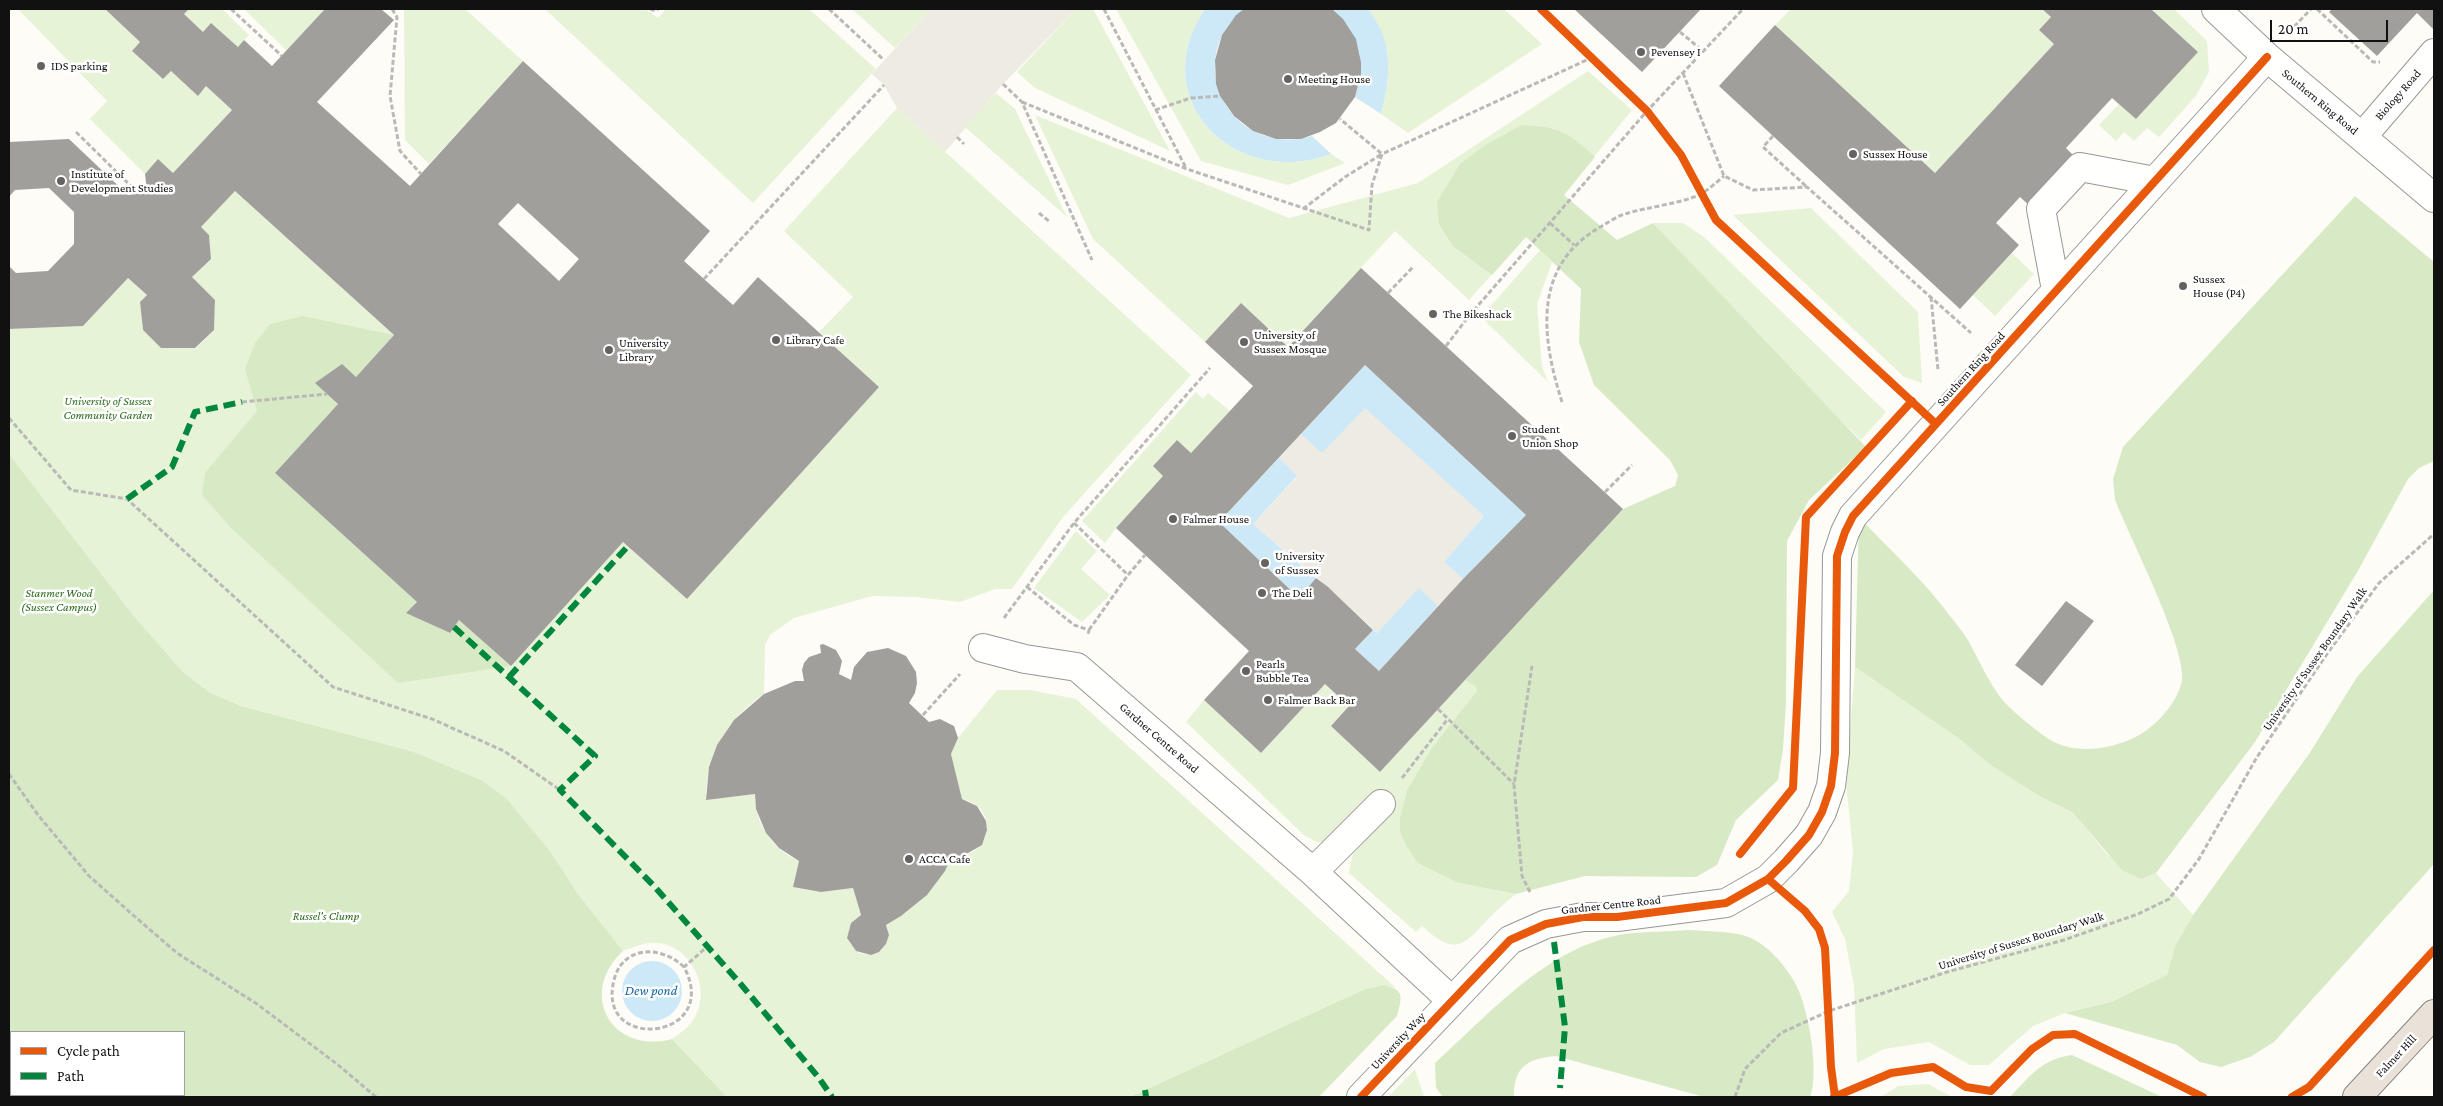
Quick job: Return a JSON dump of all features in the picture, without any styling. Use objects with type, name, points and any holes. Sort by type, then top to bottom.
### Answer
[{"type":"highway","name":"Falmer Hill","points":[[2357,1097],[2434,1014]]},
{"type":"street","points":[[2216,9],[2267,57]]},
{"type":"street","name":"Biology Road","points":[[2362,137],[2434,53]]},
{"type":"street","name":"Southern Ring Road","points":[[1786,861],[1809,835],[1822,812],[1831,786],[1835,753],[1837,556],[1853,516],[2267,57],[2434,198]]},
{"type":"street","points":[[2056,290],[2042,209],[2060,188],[2080,167],[2155,181]]},
{"type":"street","points":[[982,648],[1025,659],[1077,667]]},
{"type":"street","name":"Gardner Centre Road","points":[[1077,667],[1313,872],[1452,1001],[1510,940],[1546,924],[1583,917],[1617,917],[1726,903],[1768,879],[1786,861]]},
{"type":"street","points":[[1313,872],[1381,804]]},
{"type":"street","name":"University Way","points":[[1361,1097],[1452,1001]]},
{"type":"path","points":[[232,9],[282,56]]},
{"type":"path","points":[[392,9],[397,17],[390,96],[400,151],[421,174]]},
{"type":"path","points":[[650,9],[656,11],[658,9]]},
{"type":"path","points":[[829,9],[884,60]]},
{"type":"path","points":[[1104,9],[1186,169]]},
{"type":"path","points":[[1446,346],[1647,111],[1743,9]]},
{"type":"path","points":[[2316,9],[2373,62],[2380,62],[2387,55]]},
{"type":"path","points":[[1680,32],[1702,51]]},
{"type":"path","points":[[1584,51],[1598,64]]},
{"type":"path","points":[[1304,208],[1345,177],[1382,154],[1591,58]]},
{"type":"path","points":[[1683,73],[1724,176],[1753,190],[1807,187]]},
{"type":"path","points":[[1004,84],[1022,102],[1092,260]]},
{"type":"path","points":[[704,279],[884,85]]},
{"type":"path","points":[[1155,110],[1191,98],[1220,96]]},
{"type":"path","points":[[1022,102],[1186,169],[1369,230],[1372,185],[1382,154]]},
{"type":"path","points":[[1640,105],[1652,119]]},
{"type":"path","points":[[1340,119],[1382,154]]},
{"type":"path","points":[[76,132],[138,193]]},
{"type":"path","points":[[1773,136],[1763,147],[1974,335]]},
{"type":"path","points":[[957,137],[964,144]]},
{"type":"path","points":[[1562,402],[1552,368],[1546,305],[1558,267],[1574,245],[1624,214],[1704,197],[1724,176]]},
{"type":"path","points":[[1698,186],[1704,197]]},
{"type":"path","points":[[1039,213],[1050,222]]},
{"type":"path","points":[[1550,223],[1574,245]]},
{"type":"path","points":[[1388,293],[1413,267]]},
{"type":"path","points":[[1930,296],[1942,417]]},
{"type":"path","points":[[923,715],[982,648],[1074,523],[1210,368]]},
{"type":"path","points":[[242,402],[327,394]]},
{"type":"path","points":[[9,418],[71,490],[127,499],[333,687],[432,719],[504,751],[560,790]]},
{"type":"path","points":[[1605,492],[1632,464]]},
{"type":"path","points":[[1074,523],[1128,575]]},
{"type":"path","points":[[1077,667],[1089,630],[1128,575],[1145,555]]},
{"type":"path","points":[[1027,587],[1074,625],[1089,630]]},
{"type":"path","points":[[1532,666],[1514,784],[1522,876],[1534,900]]},
{"type":"path","points":[[1438,710],[1514,784]]},
{"type":"path","points":[[1381,804],[1447,720]]},
{"type":"path","points":[[9,774],[38,815],[89,876],[133,916],[177,953],[257,1004],[337,1064],[376,1097]]},
{"type":"path","points":[[684,967],[708,946]]},
{"type":"path","points":[[654,951],[674,957],[684,967],[691,986],[690,1003],[684,1014],[668,1027],[654,1031],[638,1028],[623,1019],[616,1010],[612,988],[616,974],[621,965],[632,956],[654,951]]},
{"type":"path","points":[[1828,1001],[1829,1020]]},
{"type":"green space","points":[[18,9],[105,9],[140,42],[132,51],[163,79],[171,71],[198,95],[206,86],[232,110],[173,173],[158,159],[145,174],[90,119],[107,101]]},
{"type":"green space","points":[[189,9],[222,9],[249,35],[238,47],[212,24],[203,32],[184,14]]},
{"type":"green space","points":[[244,9],[325,9],[287,51]]},
{"type":"green space","points":[[404,9],[465,9],[523,61],[429,164],[405,140]]},
{"type":"green space","points":[[545,9],[645,9],[658,18],[666,9],[809,9],[876,69],[753,203]]},
{"type":"green space","points":[[852,9],[931,9],[895,48]]},
{"type":"green space","points":[[1076,9],[1093,9],[1170,151],[1035,88],[1017,72]]},
{"type":"green space","points":[[1116,9],[1205,9],[1189,43],[1185,75],[1193,104],[1209,129],[1233,148],[1262,159],[1296,162],[1331,154],[1345,163],[1288,185],[1201,161]]},
{"type":"green space","points":[[1368,9],[1504,9],[1542,44],[1408,133],[1381,114],[1387,87],[1388,60],[1382,34]]},
{"type":"green space","points":[[1791,9],[2042,9],[2051,17],[2039,30],[2054,44],[1935,173],[1775,25]]},
{"type":"green space","points":[[2151,9],[2174,9],[2207,41],[2209,72],[2195,97],[2159,137],[2147,128],[2134,141],[2124,132],[2116,141],[2099,125],[2119,104],[2136,119],[2198,52]]},
{"type":"green space","points":[[1588,71],[1632,110],[1563,195],[1469,300],[1395,231],[1288,347],[1241,303],[1205,342],[1093,239],[1035,115],[1289,218],[1418,183]]},
{"type":"green space","points":[[996,93],[1015,109],[1067,217],[965,127]]},
{"type":"green space","name":"University of Sussex Community Garden","points":[[897,108],[1191,375],[1063,517],[1012,589],[995,589],[960,602],[915,597],[872,596],[794,618],[770,635],[765,645],[764,694],[739,715],[721,739],[710,768],[706,799],[755,794],[758,815],[767,834],[781,850],[799,861],[793,887],[821,892],[853,888],[861,915],[851,923],[847,938],[856,951],[863,954],[876,953],[882,950],[888,939],[886,925],[925,896],[940,877],[952,856],[966,855],[976,849],[983,841],[987,831],[982,811],[974,804],[962,799],[951,754],[958,738],[997,690],[1030,690],[1076,699],[1396,988],[1384,985],[1365,989],[1130,1097],[727,1097],[672,1039],[692,1022],[700,1003],[701,990],[698,977],[684,956],[674,948],[662,944],[649,943],[623,951],[578,894],[550,851],[508,800],[411,751],[241,706],[209,692],[183,672],[133,615],[9,454],[9,329],[83,326],[128,278],[147,295],[140,302],[143,330],[161,348],[196,348],[214,330],[215,300],[192,277],[211,258],[209,235],[201,227],[235,191],[394,335],[356,377],[342,365],[316,383],[338,404],[275,473],[417,602],[407,613],[449,633],[459,620],[623,542],[687,599],[879,387],[819,332],[853,297],[784,231]]},
{"type":"green space","points":[[1522,125],[1546,127],[1563,132],[1595,157],[1564,195],[1617,240],[1653,223],[1866,447],[1809,500],[1787,541],[1786,703],[1783,749],[1778,780],[1736,820],[1717,865],[1696,877],[1585,876],[1516,894],[1459,883],[1418,863],[1400,832],[1400,817],[1407,790],[1431,749],[1477,691],[1476,687],[1465,680],[1623,509],[1675,486],[1678,475],[1670,460],[1594,385],[1579,342],[1581,289],[1526,237],[1492,275],[1453,246],[1439,224],[1437,202],[1460,164],[1487,144]]},
{"type":"green space","points":[[2355,196],[2434,262],[2434,461],[2419,468],[2408,479],[2359,569],[2255,742],[2156,873],[2142,879],[2123,871],[2072,812],[2041,797],[1989,764],[1961,740],[1855,667],[1859,517],[1934,596],[1966,638],[1996,691],[2016,714],[2038,731],[2058,744],[2078,749],[2089,749],[2120,743],[2146,731],[2162,716],[2175,698],[2182,680],[2181,664],[2167,618],[2115,500],[2113,479],[2123,447]]},
{"type":"green space","points":[[1811,208],[1918,312],[1922,383],[1904,377],[1733,215]]},
{"type":"green space","points":[[1653,223],[1683,223],[1704,237],[1886,412],[1861,440],[1809,389]]},
{"type":"green space","points":[[1540,250],[1552,262],[1537,304],[1542,367],[1548,382],[1481,317]]},
{"type":"green space","points":[[2012,253],[2034,274],[1995,316],[1973,295]]},
{"type":"green space","points":[[302,316],[394,335],[356,377],[342,365],[316,383],[338,404],[275,473],[417,602],[407,613],[449,633],[459,620],[511,666],[398,683],[231,528],[202,495],[205,473],[257,411],[245,369],[255,343],[270,324]]},
{"type":"green space","points":[[1196,392],[1203,399],[1208,393],[1230,411],[1191,453],[1177,440],[1153,466],[1163,476],[1116,528],[1105,543],[1082,521]]},
{"type":"green space","name":"Russel's Clump","points":[[9,454],[133,615],[183,672],[209,692],[241,706],[411,751],[481,780],[508,800],[550,851],[578,894],[623,951],[609,968],[603,985],[602,1002],[608,1017],[618,1030],[633,1038],[651,1042],[672,1039],[727,1097],[9,1097]]},
{"type":"green space","points":[[1076,531],[1097,551],[1081,569],[1110,595],[1082,622],[1034,588]]},
{"type":"green space","points":[[2434,590],[2434,864],[2274,1042],[2250,1057],[2221,1067],[2200,1062],[2177,1045],[2065,1013],[2111,1002],[2167,975],[2175,946],[2193,915],[2309,754],[2357,677]]},
{"type":"green space","points":[[1855,667],[1961,740],[1989,764],[2041,797],[2072,812],[2107,854],[2142,879],[2156,873],[2193,915],[2175,946],[2167,975],[2111,1002],[2065,1013],[2033,1026],[1989,1065],[1970,1065],[1929,1042],[1884,1049],[1857,1063],[1854,986],[1845,939],[1832,912],[1849,891],[1853,852],[1846,782]]},
{"type":"green space","points":[[1465,680],[1476,687],[1478,691],[1431,749],[1407,790],[1400,817],[1459,883],[1516,894],[1473,935],[1459,944],[1443,942],[1422,926],[1416,932],[1349,873],[1353,854],[1395,807],[1379,793],[1327,842],[1317,842],[1305,836],[1186,722],[1204,700],[1261,753],[1325,684],[1349,706],[1331,726],[1380,772]]},
{"type":"green space","points":[[1690,930],[1740,934],[1755,940],[1777,958],[1794,981],[1804,1005],[1811,1038],[1814,1072],[1810,1097],[1704,1097],[1556,1056],[1537,1059],[1524,1066],[1516,1078],[1514,1097],[1443,1097],[1436,1088],[1435,1063],[1499,1003],[1545,967],[1570,952],[1597,941],[1633,933]]},
{"type":"green space","points":[[1384,985],[1399,992],[1401,999],[1397,1016],[1319,1097],[1130,1097],[1365,989]]},
{"type":"green space","points":[[2072,1055],[2162,1097],[2010,1097],[2030,1076],[2044,1065],[2052,1060]]},
{"type":"green space","points":[[1415,1069],[1424,1097],[1388,1097]]},
{"type":"green space","points":[[1928,1084],[1952,1097],[1881,1097],[1898,1086]]},
{"type":"shaded area","points":[[931,9],[1076,9],[1003,84],[945,152],[897,108],[884,85],[872,74]]},
{"type":"shaded area","points":[[1365,407],[1484,516],[1444,562],[1463,579],[1451,593],[1438,606],[1419,589],[1377,633],[1327,586],[1253,524],[1297,477],[1279,458],[1301,434],[1322,452]]},
{"type":"water","points":[[1205,9],[1244,9],[1225,31],[1216,54],[1216,79],[1224,101],[1238,120],[1258,133],[1283,139],[1312,136],[1331,154],[1296,162],[1262,159],[1233,148],[1209,129],[1193,104],[1185,75],[1189,43]]},
{"type":"water","points":[[1332,9],[1368,9],[1376,21],[1386,47],[1388,60],[1387,86],[1381,114],[1355,97],[1361,72],[1359,49],[1349,28]]},
{"type":"water","points":[[1365,365],[1526,515],[1463,579],[1444,562],[1484,516],[1365,408],[1322,453],[1301,434]]},
{"type":"water","points":[[1279,458],[1297,476],[1253,524],[1316,578],[1299,598],[1219,522]]},
{"type":"water","points":[[1419,588],[1438,606],[1379,671],[1355,649],[1373,630],[1377,633]]},
{"type":"water","name":"Dew pond","points":[[646,961],[658,961],[674,969],[680,979],[682,991],[680,1003],[674,1013],[658,1021],[646,1021],[630,1013],[622,997],[622,985],[630,969]]},
{"type":"building","name":"University Library","points":[[105,9],[189,9],[184,14],[203,32],[211,23],[238,47],[244,40],[272,66],[325,9],[381,9],[394,20],[317,102],[410,186],[523,61],[710,231],[684,261],[733,305],[758,277],[879,387],[687,599],[623,542],[511,666],[459,620],[450,633],[406,613],[417,602],[275,473],[338,404],[315,383],[342,364],[356,377],[394,335],[235,191],[201,227],[209,235],[211,259],[192,277],[215,300],[214,330],[195,348],[161,348],[143,330],[140,302],[147,295],[128,278],[83,326],[9,329],[9,266],[16,273],[48,271],[74,244],[74,212],[49,188],[15,190],[9,197],[9,142],[69,139],[128,195],[147,191],[145,174],[158,159],[173,173],[232,110],[206,86],[198,96],[171,71],[163,79],[132,51],[140,42]],"holes":[[[518,203],[579,259],[559,281],[498,224]]]},
{"type":"building","name":"Meeting House","points":[[1244,9],[1332,9],[1343,19],[1356,39],[1361,62],[1361,74],[1355,97],[1336,123],[1320,132],[1301,139],[1276,139],[1253,131],[1234,116],[1220,96],[1216,84],[1215,60],[1222,35],[1236,15]]},
{"type":"building","name":"Pevensey I","points":[[1574,9],[1701,9],[1642,72]]},
{"type":"building","name":"Sussex House","points":[[2042,9],[2151,9],[2198,52],[2136,119],[2112,98],[2066,148],[2078,160],[2033,209],[2020,197],[1996,223],[2019,245],[1960,309],[1719,86],[1775,25],[1935,173],[2054,44],[2039,30],[2051,17]]},
{"type":"building","points":[[2332,9],[2434,9],[2434,30],[2417,13],[2377,56],[2329,12]]},
{"type":"building","name":"Falmer House","points":[[1361,268],[1623,509],[1380,772],[1331,726],[1349,706],[1325,684],[1261,753],[1204,700],[1249,651],[1116,528],[1163,476],[1153,466],[1177,440],[1191,453],[1253,386],[1205,342],[1241,303],[1288,347]],"holes":[[[1365,365],[1526,515],[1463,579],[1379,671],[1355,649],[1373,630],[1327,586],[1316,578],[1299,598],[1219,522]]]},
{"type":"building","points":[[2066,601],[2094,621],[2042,686],[2015,665]]},
{"type":"building","points":[[823,644],[836,650],[842,661],[839,674],[851,680],[854,667],[867,652],[888,648],[906,656],[916,672],[917,683],[915,693],[909,703],[929,722],[940,719],[954,726],[958,738],[951,754],[962,799],[977,806],[986,821],[987,830],[982,845],[963,856],[952,856],[945,871],[927,895],[901,916],[886,925],[889,935],[886,944],[879,952],[871,955],[856,951],[847,938],[851,923],[861,915],[853,888],[821,892],[793,887],[799,861],[779,848],[766,833],[756,809],[755,794],[706,800],[709,767],[717,745],[734,720],[764,694],[795,681],[804,681],[802,670],[804,663],[809,657],[821,653],[820,645]]},
{"type":"marked path","points":[[127,499],[172,467],[195,412],[242,402]]},
{"type":"marked path","points":[[509,677],[628,546]]},
{"type":"marked path","points":[[454,627],[595,756],[560,790],[653,885],[739,982],[819,1078],[832,1097]]},
{"type":"marked path","points":[[1554,942],[1565,1027],[1560,1088]]},
{"type":"marked path","points":[[1145,1090],[1146,1097]]},
{"type":"cycle path","points":[[1541,9],[1647,111],[1681,155],[1716,220],[1936,424]]},
{"type":"cycle path","points":[[1361,1097],[1510,940],[1546,924],[1583,917],[1617,917],[1726,903],[1768,879],[1809,835],[1822,812],[1831,786],[1835,753],[1837,556],[1853,516],[2267,57]]},
{"type":"cycle path","points":[[1740,854],[1793,788],[1806,517],[1912,401]]},
{"type":"cycle path","points":[[1768,879],[1805,911],[1819,929],[1825,948],[1831,1067],[1835,1097]]},
{"type":"cycle path","points":[[2292,1097],[2309,1087],[2434,950]]},
{"type":"cycle path","points":[[1834,1097],[1891,1073],[1933,1067],[1966,1087],[1991,1091],[2032,1049],[2053,1035],[2075,1034],[2203,1097]]},
{"type":"place","name":"Pevensey I","points":[[1641,52]]},
{"type":"place","name":"IDS parking","points":[[41,66]]},
{"type":"place","name":"Meeting House","points":[[1288,79]]},
{"type":"place","name":"Sussex House","points":[[1853,154]]},
{"type":"place","name":"Institute of Development Studies","points":[[61,181]]},
{"type":"place","name":"Sussex House (P4)","points":[[2183,286]]},
{"type":"place","name":"The Bikeshack","points":[[1433,314]]},
{"type":"place","name":"Library Cafe","points":[[776,340]]},
{"type":"place","name":"University of Sussex Mosque","points":[[1244,342]]},
{"type":"place","name":"University Library","points":[[609,350]]},
{"type":"place","name":"Student Union Shop","points":[[1512,436]]},
{"type":"place","name":"Falmer House","points":[[1173,519]]},
{"type":"place","name":"University of Sussex","points":[[1265,563]]},
{"type":"place","name":"The Deli","points":[[1262,593]]},
{"type":"place","name":"Pearls Bubble Tea","points":[[1246,671]]},
{"type":"place","name":"Falmer Back Bar","points":[[1268,700]]},
{"type":"place","name":"ACCA Cafe","points":[[909,859]]},
{"type":"park label","name":"Stanmer Wood (Sussex Campus)","points":[[59,600]]}]
